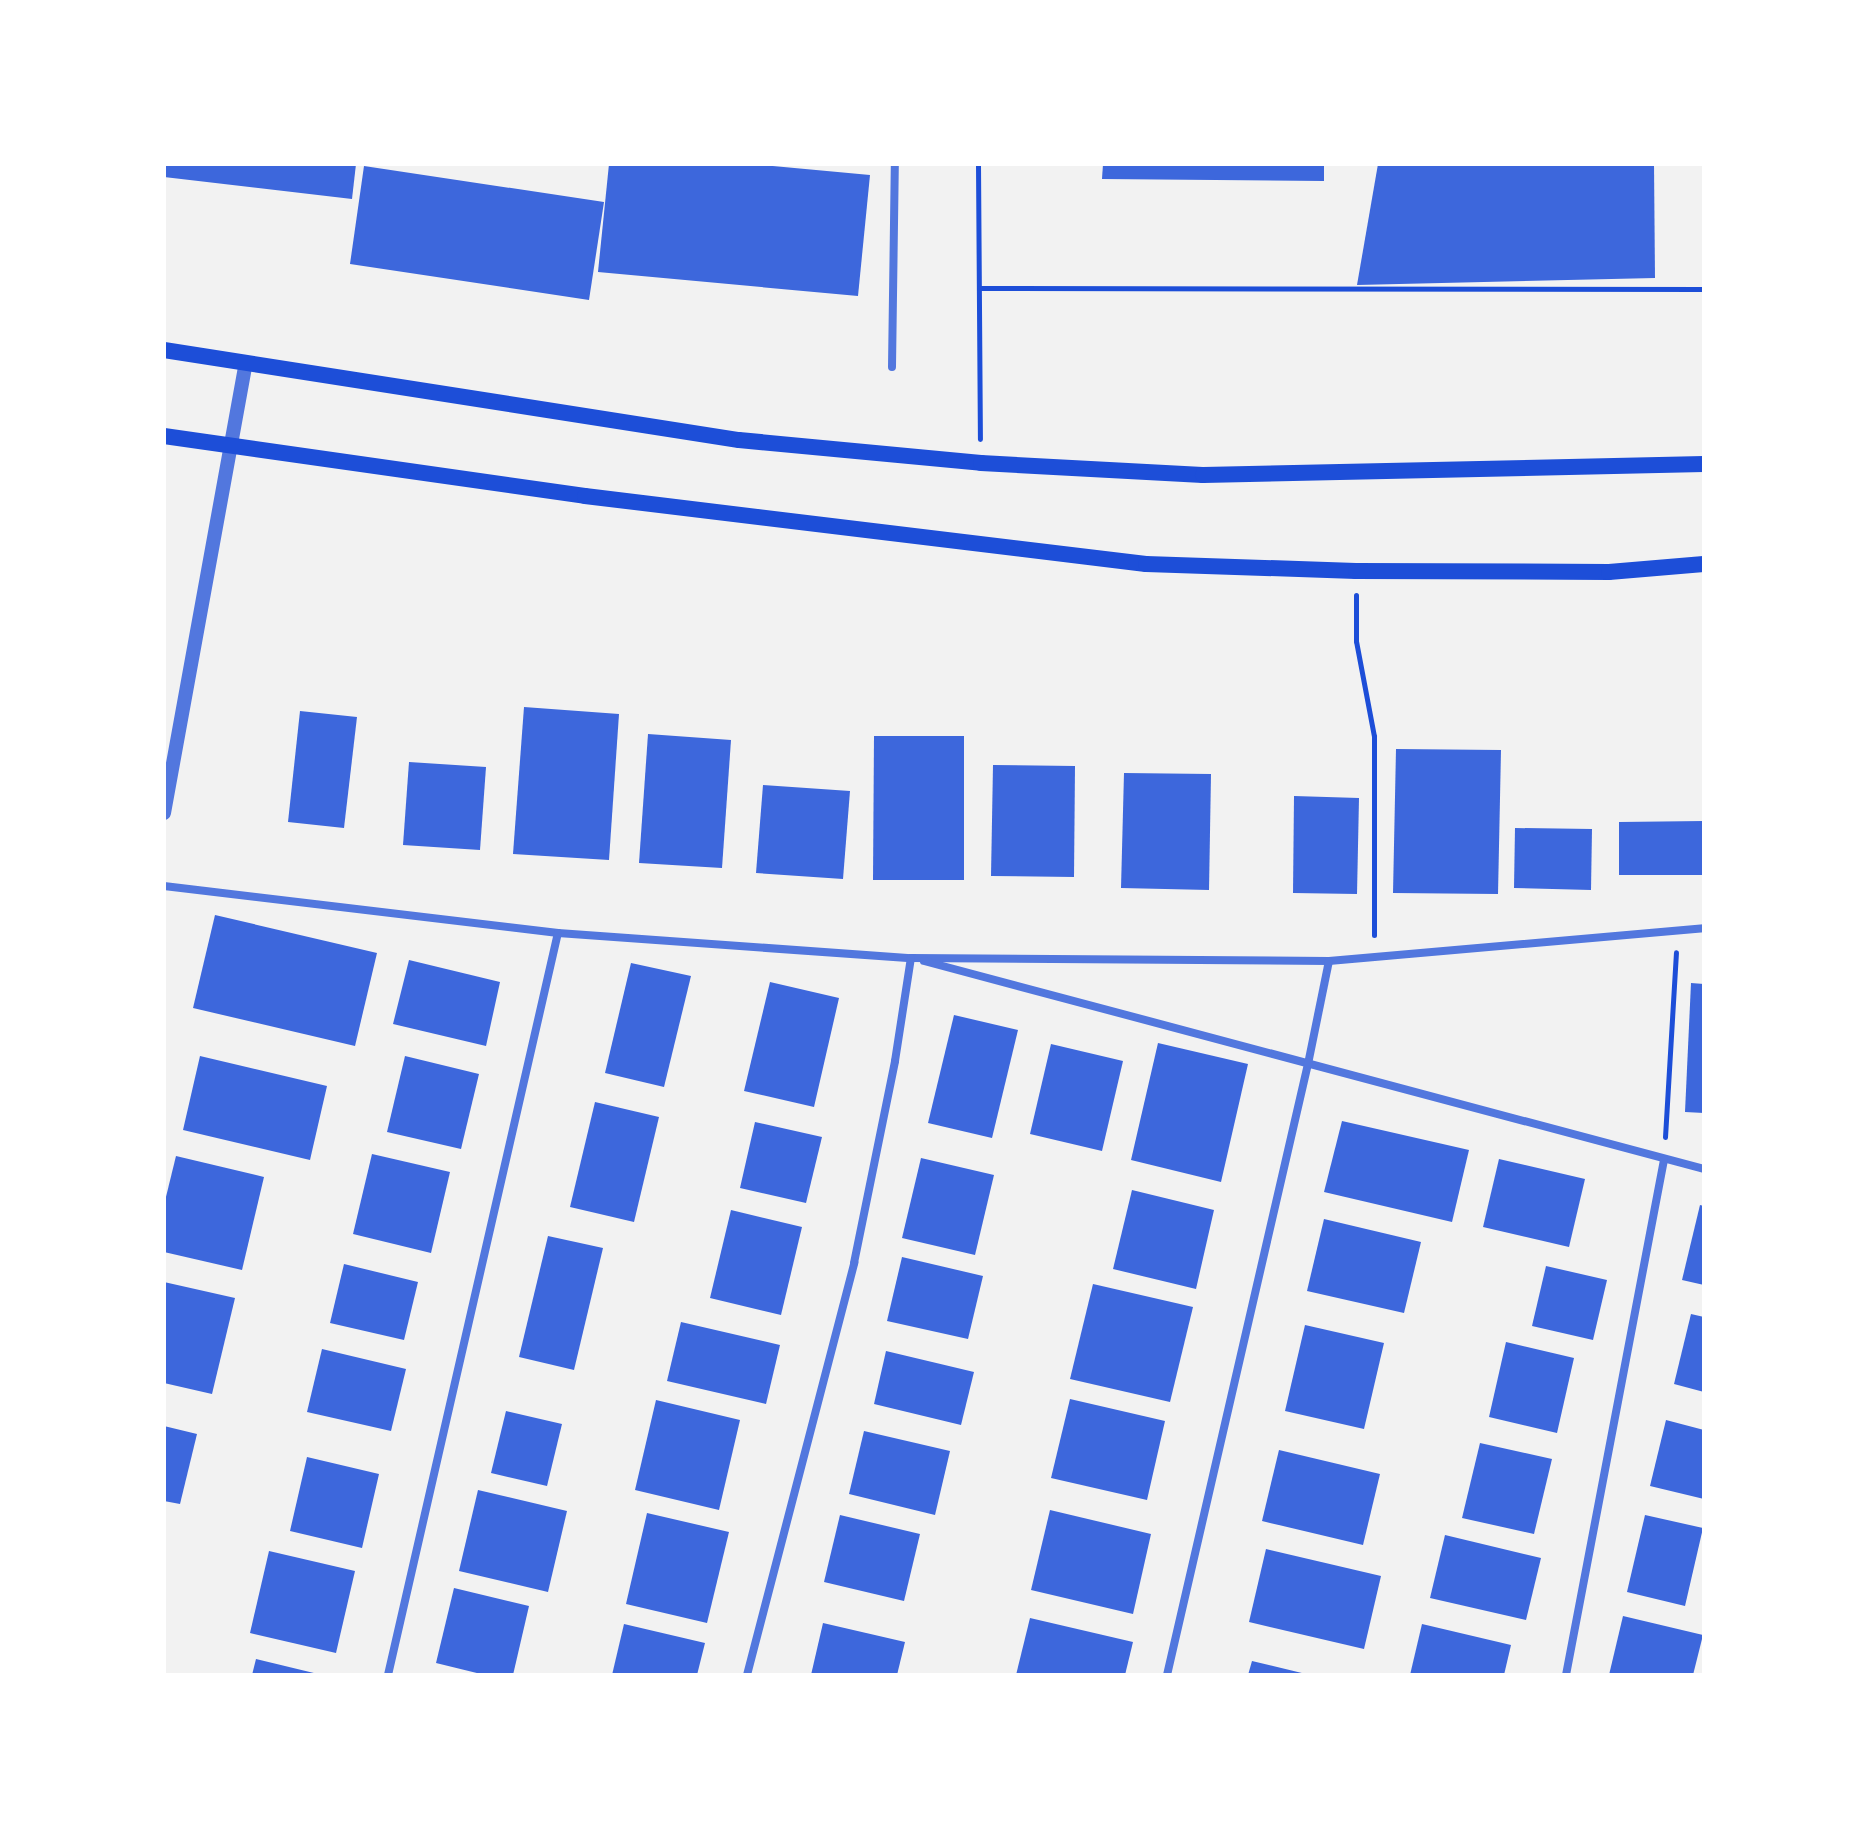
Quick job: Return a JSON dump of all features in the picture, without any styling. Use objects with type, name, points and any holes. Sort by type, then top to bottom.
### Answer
[{"type":"main road","points":[[164,350],[739,440],[981,463],[1203,475],[1704,464]]},
{"type":"main road","points":[[164,436],[600,498],[1131,562],[1356,571],[1609,572],[1704,564]]},
{"type":"street","points":[[892,367],[895,164]]},
{"type":"street","points":[[164,813],[246,363]]},
{"type":"street","points":[[164,886],[558,933],[911,958],[1329,961],[1704,928]]},
{"type":"street","points":[[388,1675],[558,933]]},
{"type":"street","points":[[911,958],[1704,1169]]},
{"type":"street","points":[[747,1675],[854,1263],[895,1061],[911,958]]},
{"type":"street","points":[[1167,1675],[1329,961]]},
{"type":"street","points":[[1566,1675],[1664,1160]]},
{"type":"path","points":[[978,164],[981,463]]},
{"type":"path","points":[[979,288],[1704,289]]},
{"type":"path","points":[[1356,571],[1356,641],[1374,736],[1374,956]]},
{"type":"path","points":[[1664,1160],[1677,931]]},
{"type":"building","points":[[164,164],[356,164],[352,199],[164,177]]},
{"type":"building","points":[[609,164],[752,164],[870,175],[858,296],[598,272]]},
{"type":"building","points":[[1103,164],[1324,164],[1324,181],[1102,179]]},
{"type":"building","points":[[1378,164],[1654,164],[1655,278],[1357,285]]},
{"type":"building","points":[[364,166],[604,202],[589,300],[350,264]]},
{"type":"building","points":[[524,707],[619,714],[609,860],[513,854]]},
{"type":"building","points":[[300,711],[357,717],[344,828],[288,822]]},
{"type":"building","points":[[648,734],[731,740],[722,868],[639,863]]},
{"type":"building","points":[[874,736],[964,736],[964,880],[873,880]]},
{"type":"building","points":[[1396,749],[1501,750],[1498,894],[1393,893]]},
{"type":"building","points":[[409,762],[486,767],[480,850],[403,845]]},
{"type":"building","points":[[993,765],[1075,766],[1074,877],[991,876]]},
{"type":"building","points":[[1124,773],[1211,774],[1209,890],[1121,888]]},
{"type":"building","points":[[763,785],[850,791],[843,879],[756,873]]},
{"type":"building","points":[[1294,796],[1359,798],[1357,894],[1293,893]]},
{"type":"building","points":[[1704,821],[1704,875],[1619,875],[1619,822]]},
{"type":"building","points":[[1515,828],[1592,829],[1591,890],[1514,888]]},
{"type":"building","points":[[215,915],[377,953],[355,1046],[193,1008]]},
{"type":"building","points":[[409,960],[500,982],[486,1046],[393,1024]]},
{"type":"building","points":[[631,963],[691,976],[664,1087],[605,1073]]},
{"type":"building","points":[[770,982],[839,998],[814,1107],[744,1091]]},
{"type":"building","points":[[1691,983],[1704,984],[1704,1113],[1685,1112]]},
{"type":"building","points":[[954,1015],[1018,1030],[992,1138],[928,1123]]},
{"type":"building","points":[[1158,1043],[1248,1064],[1221,1182],[1131,1160]]},
{"type":"building","points":[[1051,1044],[1123,1061],[1102,1151],[1030,1134]]},
{"type":"building","points":[[200,1056],[327,1086],[310,1160],[183,1130]]},
{"type":"building","points":[[405,1056],[479,1074],[461,1149],[387,1132]]},
{"type":"building","points":[[595,1102],[659,1117],[634,1222],[570,1207]]},
{"type":"building","points":[[1342,1121],[1469,1150],[1452,1222],[1324,1192]]},
{"type":"building","points":[[755,1122],[822,1137],[806,1203],[740,1188]]},
{"type":"building","points":[[372,1154],[450,1172],[431,1253],[353,1234]]},
{"type":"building","points":[[176,1156],[264,1177],[242,1270],[164,1252],[164,1205]]},
{"type":"building","points":[[921,1158],[994,1175],[975,1255],[902,1238]]},
{"type":"building","points":[[1499,1159],[1585,1179],[1569,1247],[1483,1227]]},
{"type":"building","points":[[1132,1190],[1214,1210],[1196,1289],[1113,1269]]},
{"type":"building","points":[[1700,1205],[1704,1206],[1704,1285],[1682,1280]]},
{"type":"building","points":[[731,1210],[802,1227],[781,1315],[710,1298]]},
{"type":"building","points":[[1324,1219],[1421,1242],[1404,1313],[1307,1291]]},
{"type":"building","points":[[548,1236],[603,1248],[574,1370],[519,1357]]},
{"type":"building","points":[[902,1257],[983,1276],[968,1339],[887,1321]]},
{"type":"building","points":[[344,1264],[418,1282],[404,1340],[330,1323]]},
{"type":"building","points":[[1546,1266],[1607,1280],[1593,1340],[1532,1326]]},
{"type":"building","points":[[164,1282],[235,1298],[212,1394],[164,1383]]},
{"type":"building","points":[[1093,1284],[1193,1307],[1170,1402],[1070,1379]]},
{"type":"building","points":[[1691,1314],[1704,1317],[1704,1392],[1674,1384]]},
{"type":"building","points":[[681,1322],[780,1345],[766,1404],[667,1381]]},
{"type":"building","points":[[1305,1325],[1384,1343],[1364,1429],[1285,1411]]},
{"type":"building","points":[[1506,1342],[1574,1358],[1557,1433],[1489,1417]]},
{"type":"building","points":[[322,1349],[406,1369],[391,1431],[307,1412]]},
{"type":"building","points":[[886,1351],[974,1372],[961,1425],[874,1404]]},
{"type":"building","points":[[1070,1399],[1165,1421],[1147,1500],[1051,1478]]},
{"type":"building","points":[[656,1400],[740,1420],[719,1510],[635,1490]]},
{"type":"building","points":[[506,1411],[562,1424],[547,1486],[491,1473]]},
{"type":"building","points":[[1666,1420],[1704,1430],[1704,1499],[1650,1486]]},
{"type":"building","points":[[164,1426],[197,1434],[180,1504],[164,1501]]},
{"type":"building","points":[[864,1431],[950,1451],[935,1515],[849,1494]]},
{"type":"building","points":[[1480,1443],[1552,1459],[1534,1534],[1462,1518]]},
{"type":"building","points":[[1279,1450],[1380,1474],[1363,1545],[1262,1521]]},
{"type":"building","points":[[307,1457],[379,1474],[362,1548],[290,1531]]},
{"type":"building","points":[[478,1490],[567,1511],[548,1592],[459,1571]]},
{"type":"building","points":[[1050,1510],[1151,1534],[1133,1614],[1031,1590]]},
{"type":"building","points":[[647,1513],[729,1532],[707,1623],[626,1604]]},
{"type":"building","points":[[840,1515],[920,1534],[904,1601],[824,1582]]},
{"type":"building","points":[[1645,1515],[1703,1528],[1685,1606],[1627,1592]]},
{"type":"building","points":[[1445,1535],[1541,1558],[1526,1620],[1430,1598]]},
{"type":"building","points":[[1266,1549],[1381,1576],[1364,1649],[1249,1622]]},
{"type":"building","points":[[269,1551],[355,1571],[336,1653],[250,1633]]},
{"type":"building","points":[[454,1588],[529,1606],[513,1675],[485,1675],[436,1663]]},
{"type":"building","points":[[1623,1616],[1703,1635],[1693,1675],[1609,1675]]},
{"type":"building","points":[[1030,1618],[1133,1642],[1125,1675],[1016,1675]]},
{"type":"building","points":[[823,1623],[905,1642],[897,1675],[811,1675]]},
{"type":"building","points":[[624,1624],[705,1643],[697,1675],[612,1675]]},
{"type":"building","points":[[1422,1624],[1511,1645],[1504,1675],[1410,1675]]},
{"type":"building","points":[[256,1659],[318,1674],[318,1675],[252,1675]]},
{"type":"building","points":[[1252,1661],[1306,1674],[1306,1675],[1248,1675]]}]
